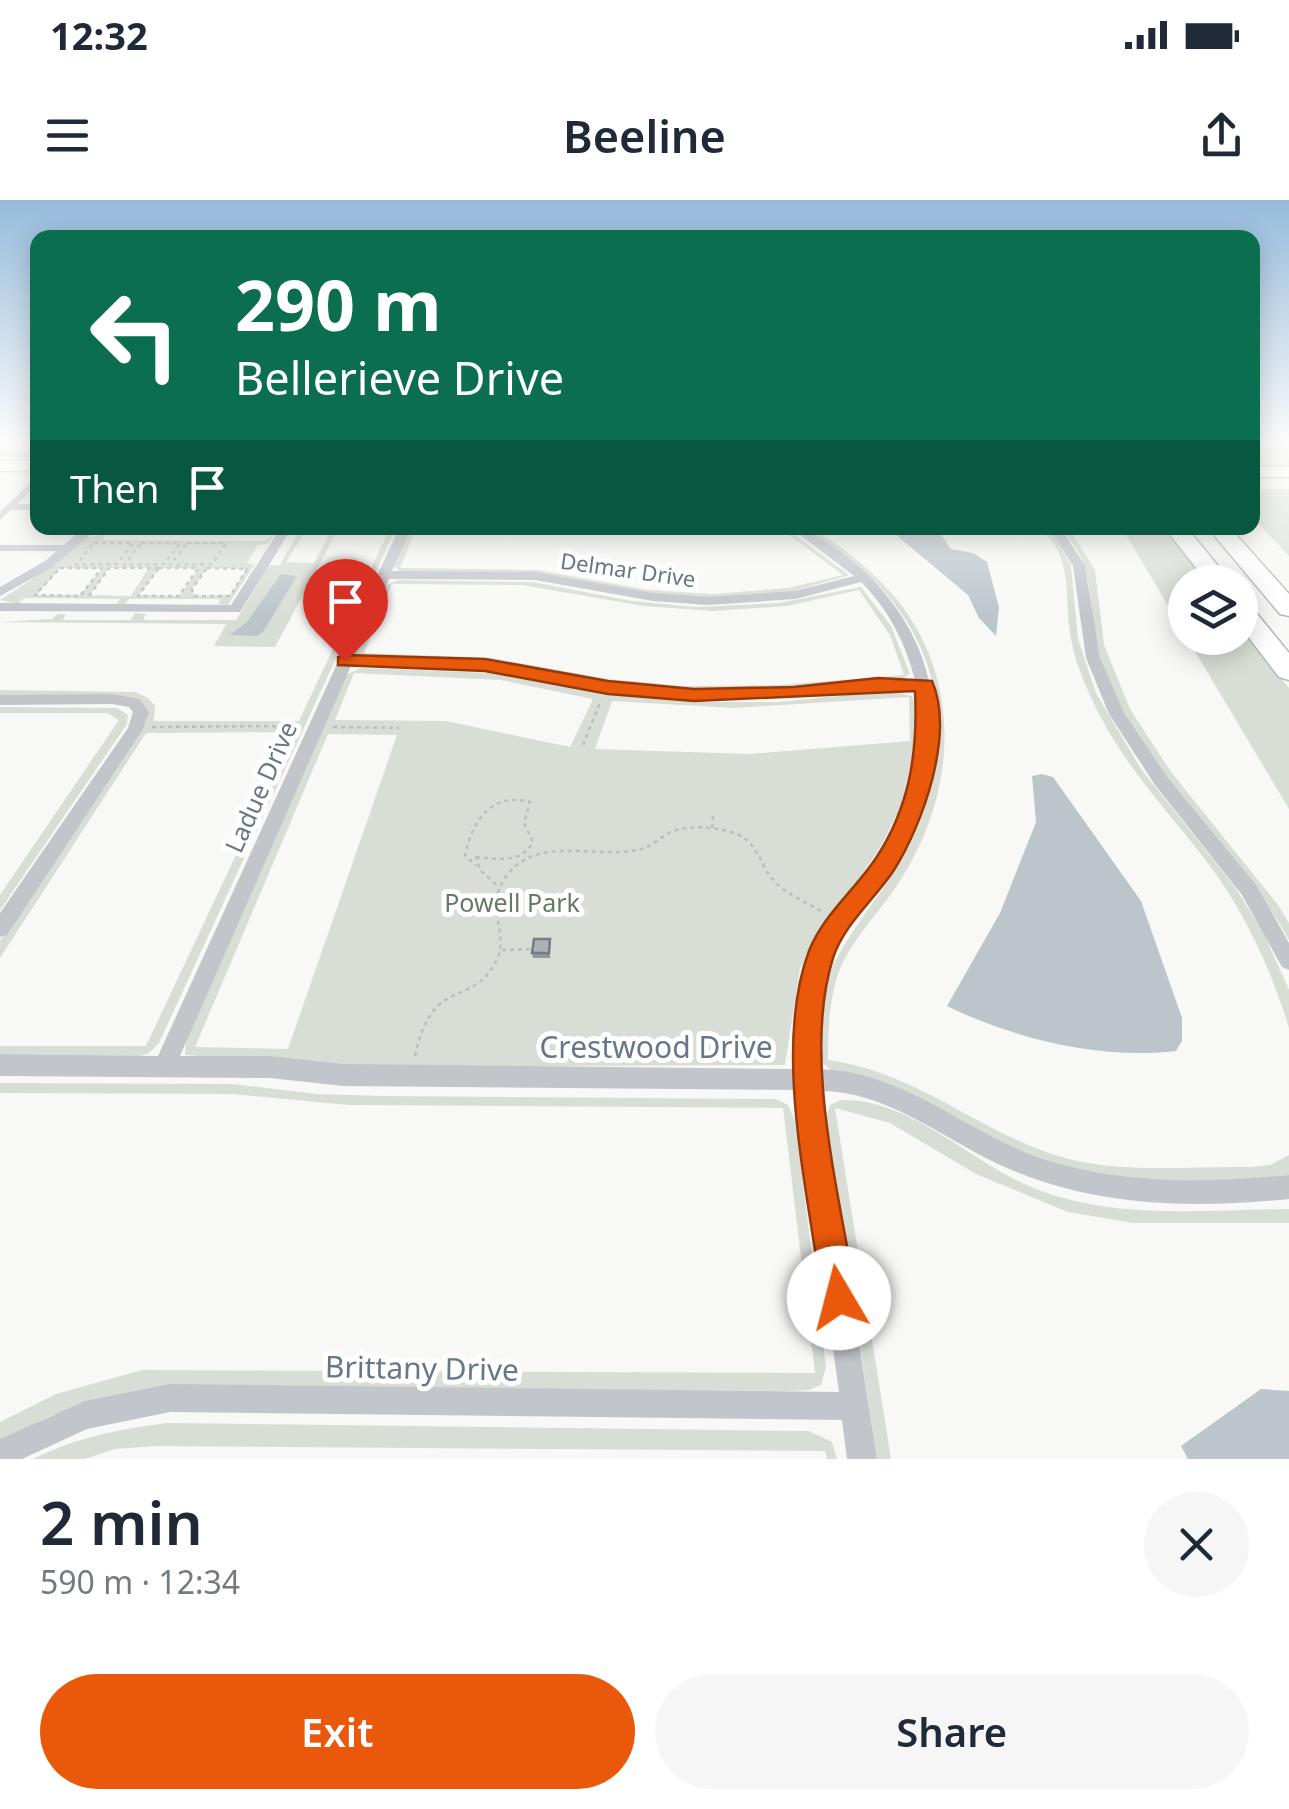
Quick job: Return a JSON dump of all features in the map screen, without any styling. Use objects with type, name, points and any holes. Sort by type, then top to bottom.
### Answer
[{"type":"highway","points":[[1182,535],[1206,565]]},
{"type":"highway","points":[[1225,535],[1289,609]]},
{"type":"highway","points":[[1258,632],[1289,671]]},
{"type":"street","points":[[0,592],[70,548],[84,535]]},
{"type":"street","points":[[0,607],[235,609],[281,535]]},
{"type":"street","name":"Ladue Drive","points":[[164,1066],[402,535]]},
{"type":"street","points":[[806,535],[864,578],[903,627],[925,686],[928,742],[917,799],[886,863],[838,923],[822,951],[808,1005],[808,1079],[862,1459]]},
{"type":"street","points":[[1059,535],[1079,566],[1089,645],[1118,714],[1161,780],[1249,890],[1289,961]]},
{"type":"street","name":"Delmar Drive","points":[[384,574],[535,576],[653,597],[708,601],[795,595],[864,578]]},
{"type":"street","points":[[345,661],[485,665],[608,688],[694,695],[794,693],[878,684],[925,686]]},
{"type":"street","points":[[0,700],[112,699],[134,703],[141,712],[134,729],[0,929]]},
{"type":"street","name":"Crestwood Drive","points":[[0,1064],[270,1067],[343,1075],[808,1079],[859,1084],[890,1093],[919,1105],[1004,1154],[1046,1173],[1085,1184],[1136,1190],[1289,1187]]},
{"type":"street","name":"Brittany Drive","points":[[0,1454],[85,1415],[170,1398],[854,1406]]},
{"type":"lane","points":[[0,516],[18,499]]},
{"type":"lane","points":[[10,506],[30,507]]},
{"type":"lane","points":[[0,548],[70,548]]},
{"type":"path","points":[[94,543],[133,544],[117,564],[76,565],[94,543]]},
{"type":"path","points":[[103,596],[88,596],[108,568],[149,566],[164,564],[180,543],[141,543],[124,565],[149,566],[173,568],[198,568],[179,596],[138,596],[159,568],[173,568]]},
{"type":"path","points":[[187,543],[226,543],[212,564],[198,565],[170,565],[187,543]]},
{"type":"path","points":[[60,568],[102,568],[80,596],[36,596],[60,568]]},
{"type":"path","points":[[206,568],[246,568],[230,596],[194,596],[192,588],[206,568]]},
{"type":"path","points":[[583,745],[601,700]]},
{"type":"path","points":[[150,727],[297,726]]},
{"type":"path","points":[[331,726],[400,728]]},
{"type":"path","points":[[415,1056],[424,1019],[436,1003],[485,977],[501,950],[492,906],[499,886],[532,848],[524,824],[531,806],[519,798],[502,797],[470,831],[466,856],[483,876],[499,886]]},
{"type":"path","points":[[712,830],[714,818]]},
{"type":"path","points":[[476,866],[476,856],[520,860],[553,852],[641,850],[672,831],[712,830],[737,834],[752,842],[774,882],[821,911]]},
{"type":"path","points":[[501,950],[530,949]]},
{"type":"green space","points":[[1260,499],[1289,499],[1289,556],[1260,525]]},
{"type":"green space","points":[[297,535],[303,535],[286,562],[314,563],[329,535],[335,535],[275,647],[214,646],[226,624],[0,622],[52,619],[58,614],[66,614],[63,620],[131,620],[135,613],[146,614],[143,620],[236,620],[269,565],[280,565]]},
{"type":"green space","points":[[387,535],[393,535],[159,1043],[149,1053],[138,1056],[0,1054],[0,1046],[146,1046],[294,732],[146,733],[0,958],[0,941],[143,725],[146,713],[137,699],[0,696],[0,690],[135,692],[155,706],[154,721],[299,721]]},
{"type":"green space","points":[[406,535],[413,535],[400,568],[538,570],[648,590],[713,594],[788,588],[843,575],[789,535],[795,535],[849,575],[791,592],[742,598],[675,597],[549,576],[400,572],[393,565]]},
{"type":"green space","points":[[813,535],[826,537],[864,566],[894,596],[917,630],[933,665],[942,702],[944,740],[941,778],[916,852],[852,947],[836,980],[828,1060],[888,1076],[1023,1143],[1076,1161],[1125,1167],[1250,1167],[1270,1165],[1289,1155],[1289,1175],[1233,1182],[1168,1183],[1074,1174],[1028,1159],[914,1096],[837,1073],[821,1060],[818,1024],[828,978],[848,938],[910,845],[935,770],[938,731],[935,693],[907,621],[881,588]]},
{"type":"green space","points":[[1046,535],[1053,535],[1071,565],[1078,639],[1096,693],[1141,769],[1235,887],[1264,934],[1289,990],[1289,1028],[1259,950],[1230,895],[1133,768],[1103,722],[1073,649],[1062,562]]},
{"type":"green space","points":[[1065,535],[1073,535],[1095,570],[1104,645],[1130,709],[1171,772],[1278,905],[1289,923],[1289,940],[1247,878],[1176,792],[1133,731],[1101,661],[1086,571]]},
{"type":"green space","points":[[1126,535],[1171,535],[1195,565],[1168,565],[1168,605]]},
{"type":"green space","points":[[273,536],[268,544],[258,545],[247,563],[255,564],[228,605],[218,604],[221,599],[129,599],[125,604],[117,604],[120,599],[24,598],[18,604],[0,600],[57,563],[87,537],[264,541]],"holes":[[[60,568],[101,569],[80,595],[37,595]],[[109,568],[148,569],[131,596],[90,595]],[[159,568],[198,570],[179,596],[139,595]],[[207,568],[246,569],[230,595],[194,596],[192,589]]]},
{"type":"green space","points":[[398,580],[533,582],[632,601],[697,607],[779,603],[861,587],[891,626],[910,674],[899,680],[723,692],[626,687],[509,665],[357,655],[355,649],[385,586]],"holes":[[[392,584],[521,585],[644,606],[713,611],[787,606],[859,590],[890,635],[904,675],[778,685],[684,686],[608,679],[492,658],[364,653]]]},
{"type":"green space","points":[[1258,648],[1289,688],[1289,809],[1197,655],[1258,655]]},
{"type":"green space","name":"Powell Park","points":[[361,668],[491,673],[617,696],[694,702],[779,702],[889,691],[912,696],[917,709],[916,741],[901,806],[881,846],[800,968],[785,1065],[352,1067],[185,1055],[186,1038],[346,675]],"holes":[[[354,673],[501,680],[593,699],[570,747],[446,721],[335,720]],[[909,697],[910,741],[750,754],[595,749],[612,701],[734,708]],[[328,734],[397,735],[288,1049],[195,1047]]]},
{"type":"green space","points":[[0,707],[117,708],[128,715],[127,724],[0,910],[0,895],[119,720],[107,713],[0,713]]},
{"type":"green space","points":[[0,1083],[232,1084],[317,1094],[385,1096],[775,1099],[788,1105],[795,1121],[826,1367],[821,1385],[787,1391],[213,1387],[126,1393],[50,1416],[0,1441],[0,1422],[56,1394],[142,1370],[815,1373],[783,1108],[348,1105],[233,1094],[0,1093]]},
{"type":"green space","points":[[841,1100],[893,1110],[1012,1178],[1066,1199],[1161,1211],[1289,1209],[1289,1223],[1133,1223],[1068,1212],[976,1174],[890,1123],[835,1108],[891,1459],[877,1459],[826,1118],[830,1105]]},
{"type":"green space","points":[[167,1423],[809,1431],[832,1442],[837,1459],[827,1459],[825,1451],[155,1446],[115,1449],[85,1459],[33,1459],[98,1435]]},
{"type":"shaded area","points":[[896,535],[941,535],[951,549],[973,553],[987,562],[999,607],[996,636],[979,618],[968,595]]},
{"type":"shaded area","points":[[281,574],[297,576],[263,632],[257,636],[230,635],[247,622]]},
{"type":"shaded area","points":[[1032,776],[1053,777],[1141,901],[1182,1018],[1182,1041],[1176,1051],[1118,1052],[1058,1044],[1001,1028],[947,1006],[1000,913],[1036,822]]},
{"type":"shaded area","points":[[1261,1389],[1289,1391],[1289,1459],[1188,1459],[1181,1446]]},
{"type":"building","points":[[534,939],[550,939],[549,953],[532,953]]},
{"type":"route","points":[[345,661],[485,665],[608,688],[694,695],[794,693],[878,684],[925,686],[928,742],[917,799],[886,863],[838,923],[822,951],[808,1005],[808,1079],[839,1298]]}]
